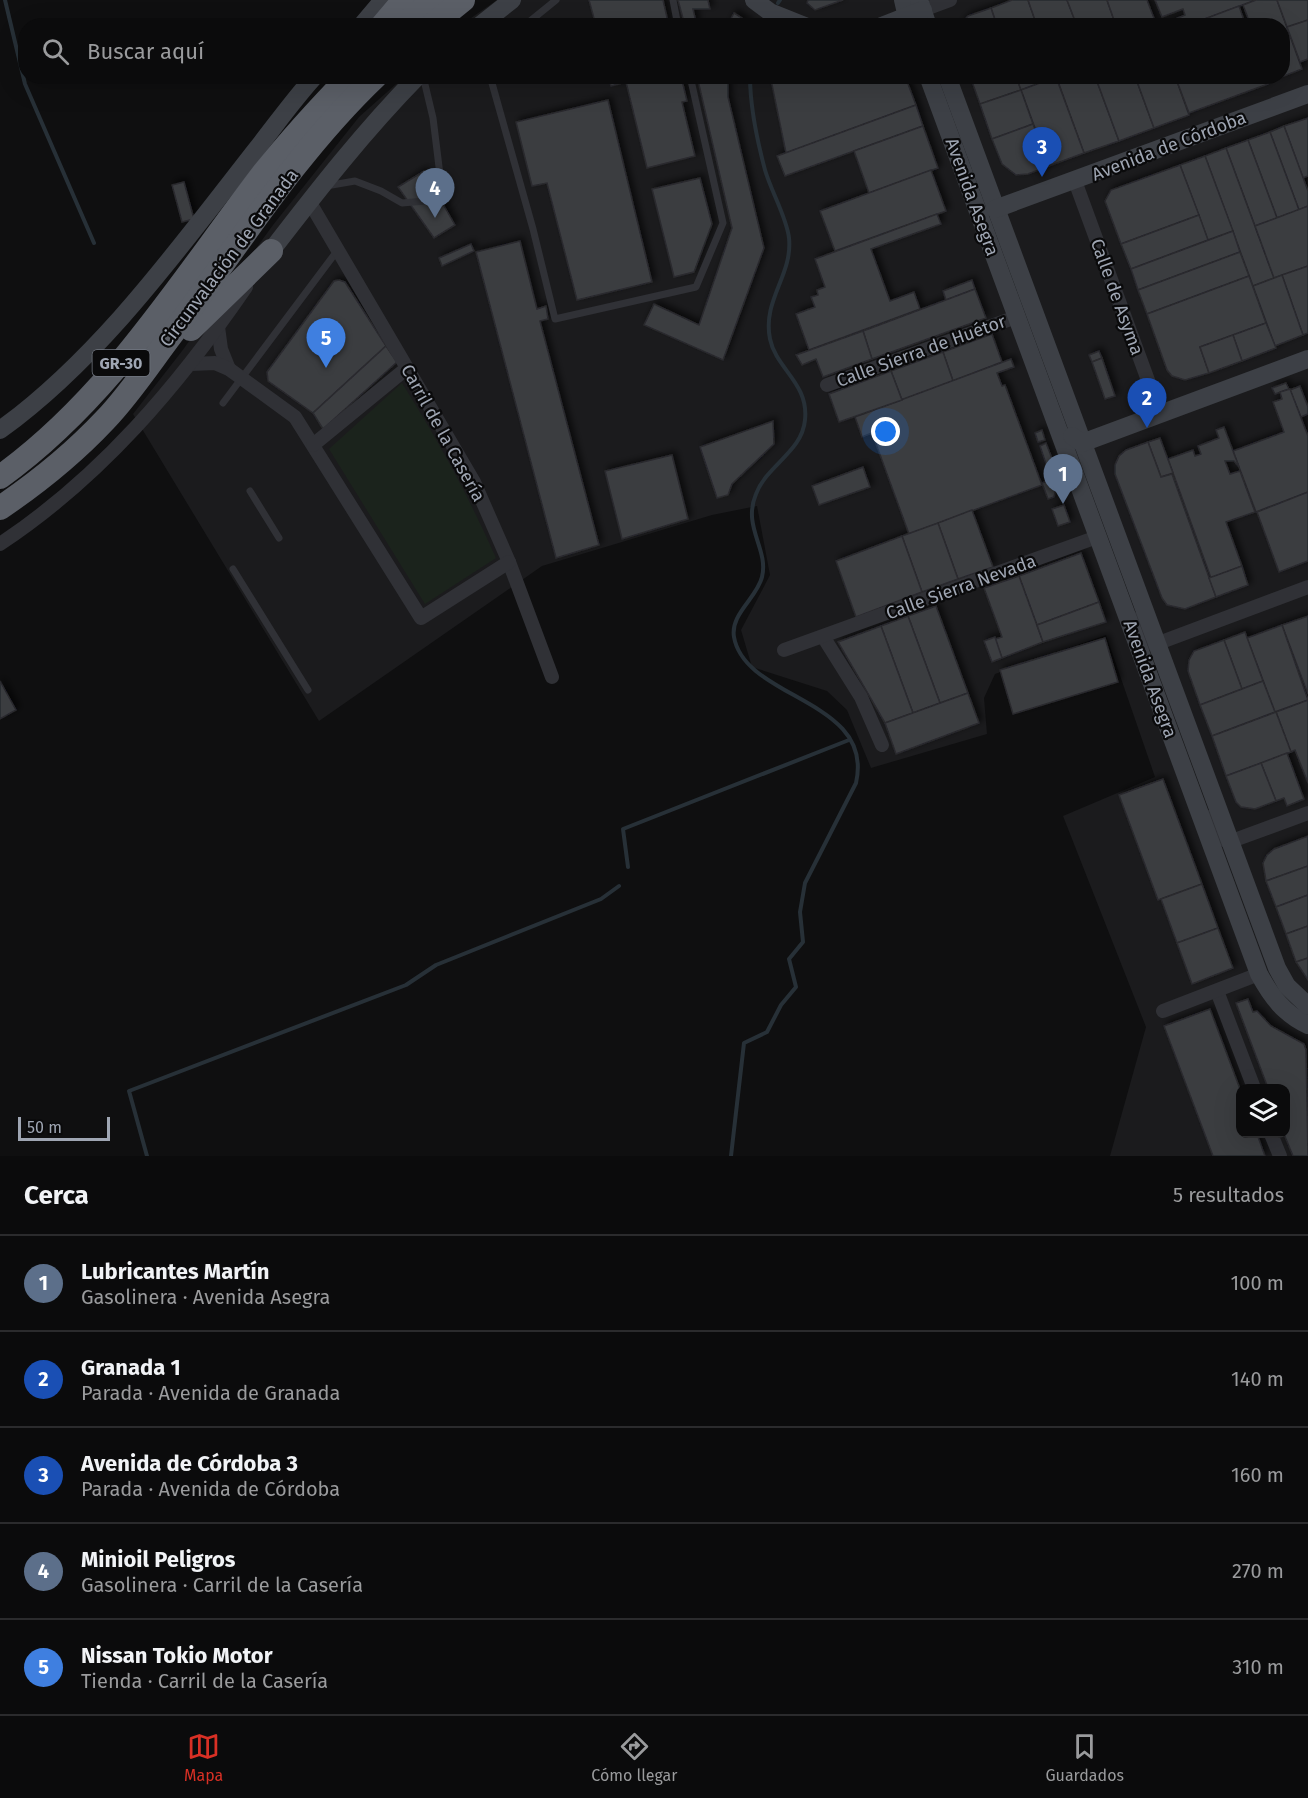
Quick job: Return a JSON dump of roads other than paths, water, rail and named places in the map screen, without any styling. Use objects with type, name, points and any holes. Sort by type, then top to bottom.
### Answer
[{"type":"highway","points":[[389,18],[404,0]]},
{"type":"highway","points":[[412,18],[433,0]]},
{"type":"highway","points":[[441,18],[463,0]]},
{"type":"highway","points":[[310,119],[321,92],[328,84]]},
{"type":"highway","name":"Circunvalación de Granada","points":[[0,477],[55,434],[101,387],[147,332],[263,174],[343,84]]},
{"type":"highway","name":"Circunvalación de Granada","points":[[0,508],[53,468],[105,420],[147,369],[235,247],[320,136],[369,84]]},
{"type":"highway","points":[[147,369],[171,353],[202,317],[271,251]]},
{"type":"street","points":[[368,18],[383,0]]},
{"type":"street","points":[[489,18],[512,0]]},
{"type":"street","points":[[754,0],[783,18]]},
{"type":"street","points":[[903,0],[917,16],[950,0]]},
{"type":"street","points":[[0,430],[22,414],[86,354],[167,263],[309,84]]},
{"type":"street","points":[[0,544],[28,526],[83,482],[133,432],[194,360],[271,251],[315,194],[385,110],[410,84]]},
{"type":"street","name":"Avenida Asegra","points":[[931,84],[1258,974],[1270,995],[1286,1011],[1308,1025]]},
{"type":"street","name":"Avenida Asegra","points":[[950,84],[1277,968],[1287,986],[1308,1006]]},
{"type":"street","name":"Avenida de Córdoba","points":[[995,209],[1308,94]]},
{"type":"street","name":"Calle de Asyma","points":[[1075,181],[1160,413]]},
{"type":"street","name":"Carril de la Casería","points":[[315,194],[337,251],[474,482],[509,562],[552,677]]},
{"type":"street","points":[[984,231],[995,209]]},
{"type":"street","points":[[1016,317],[1034,310]]},
{"type":"street","name":"Calle Sierra de Huétor","points":[[827,385],[1016,317]]},
{"type":"street","points":[[218,327],[221,349],[229,369]]},
{"type":"street","points":[[1049,408],[1064,419],[1069,433],[1076,441],[1082,443],[1308,359]]},
{"type":"street","points":[[194,360],[215,363],[229,369],[295,417],[421,618],[509,562]]},
{"type":"street","points":[[313,445],[407,368]]},
{"type":"street","name":"Calle Sierra Nevada","points":[[784,650],[824,638],[1097,537]]},
{"type":"street","points":[[1120,599],[1136,616],[1149,643],[1156,644],[1308,587]]},
{"type":"street","points":[[824,638],[861,697],[882,745]]},
{"type":"street","points":[[1196,801],[1210,818],[1215,832],[1222,840],[1229,842],[1308,813]]},
{"type":"street","points":[[1163,1011],[1258,974]]},
{"type":"street","points":[[1217,990],[1252,1084]]},
{"type":"street","points":[[1273,1138],[1280,1156]]},
{"type":"lane","points":[[534,18],[556,0]]},
{"type":"lane","points":[[673,0],[676,18]]},
{"type":"lane","points":[[315,194],[355,181],[381,191],[402,203],[425,201],[441,183],[434,118],[425,84]]},
{"type":"lane","points":[[492,84],[533,229],[555,319],[696,287],[723,223],[692,84]]},
{"type":"lane","points":[[223,403],[337,251]]},
{"type":"lane","points":[[250,491],[279,538]]},
{"type":"lane","points":[[232,569],[308,690]]},
{"type":"waterway","points":[[5,0],[18,55]]},
{"type":"waterway","points":[[25,84],[94,243]]},
{"type":"waterway","points":[[731,1156],[744,1043],[767,1032],[781,1005],[796,987],[789,959],[803,942],[800,912],[805,883],[856,783],[857,755],[846,734],[829,717],[760,675],[743,658],[734,637],[736,621],[762,577],[762,557],[752,517],[756,494],[768,475],[798,441],[805,420],[802,396],[773,350],[770,339],[770,312],[787,264],[789,238],[762,159],[750,84]]},
{"type":"waterway","points":[[628,867],[623,829],[849,740]]},
{"type":"waterway","points":[[147,1156],[129,1091],[406,985],[436,965],[601,899],[619,886]]},
{"type":"place","name":"Avenida de Córdoba 3","points":[[1042,177]]},
{"type":"place","name":"Minioil Peligros","points":[[435,218]]},
{"type":"place","name":"Nissan Tokio Motor","points":[[326,368]]},
{"type":"place","name":"Granada 1","points":[[1147,428]]},
{"type":"place","name":"Lubricantes Martín","points":[[1063,504]]}]
